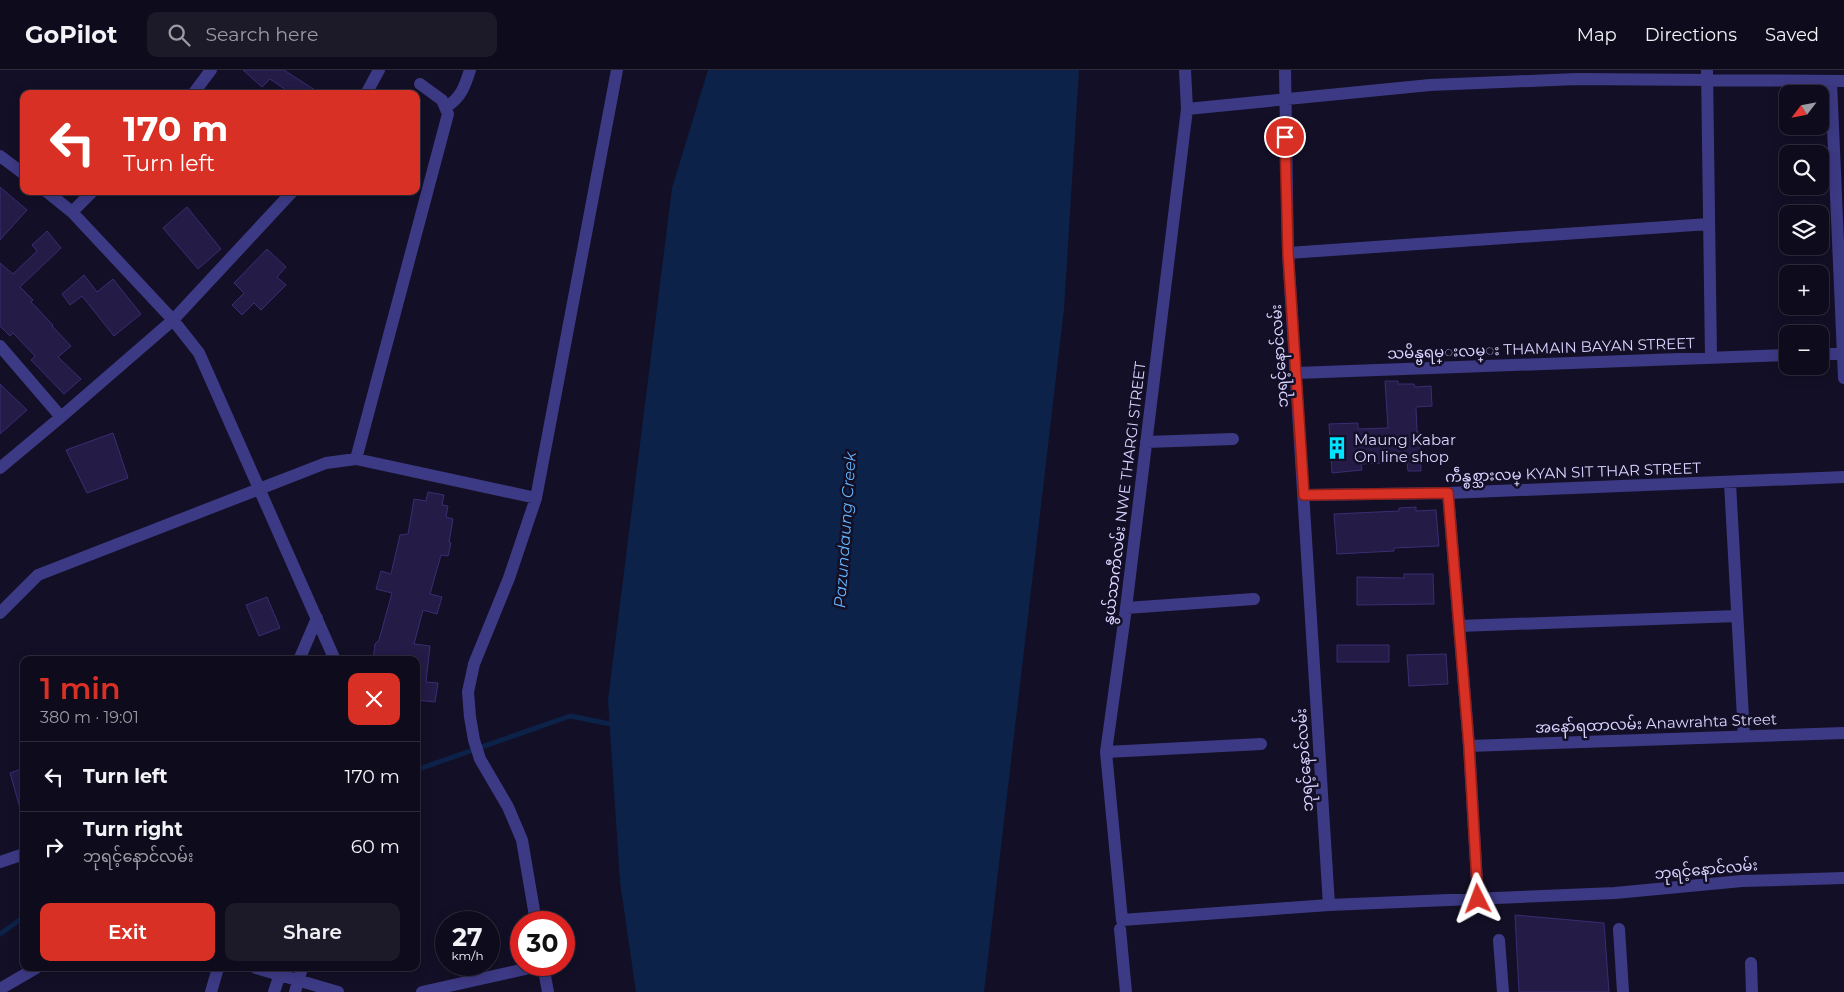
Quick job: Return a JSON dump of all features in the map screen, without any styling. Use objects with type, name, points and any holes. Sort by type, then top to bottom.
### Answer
[{"type":"street","points":[[197,90],[211,70]]},
{"type":"street","points":[[368,90],[379,70]]},
{"type":"street","points":[[446,107],[457,100],[462,93],[470,70]]},
{"type":"street","points":[[534,911],[522,840],[508,807],[480,759],[470,718],[468,692],[474,664],[509,578],[536,498],[617,70]]},
{"type":"street","name":"နွယ်သာကီလမ်း NWE THARGI STREET","points":[[1126,992],[1106,752],[1126,608],[1188,109],[1185,70]]},
{"type":"street","name":"ဘုရင့်နောင်လမ်း","points":[[1285,70],[1288,253],[1329,905],[1614,893],[1742,881],[1844,878]]},
{"type":"street","points":[[1188,109],[1430,85],[1707,75],[1830,82],[1844,81]]},
{"type":"street","points":[[1707,75],[1711,358]]},
{"type":"street","points":[[1830,82],[1844,378]]},
{"type":"street","points":[[356,459],[448,114],[442,100],[420,84]]},
{"type":"street","points":[[0,156],[20,171]]},
{"type":"street","points":[[51,195],[72,212],[173,320],[199,353],[333,656]]},
{"type":"street","points":[[72,212],[90,195]]},
{"type":"street","points":[[0,468],[61,418],[173,320],[289,195]]},
{"type":"street","points":[[1288,253],[1710,224]]},
{"type":"street","points":[[0,346],[61,418]]},
{"type":"street","points":[[1829,354],[1843,354]]},
{"type":"street","name":"သမိန္ဗရမ္းလမ္း THAMAIN BAYAN STREET","points":[[1296,373],[1779,356]]},
{"type":"street","points":[[1146,442],[1233,439]]},
{"type":"street","points":[[0,613],[38,575],[326,463],[356,459],[536,498]]},
{"type":"street","name":"ကဵန္စစ္သားလမ္ KYAN SIT THAR STREET","points":[[1304,495],[1448,493],[1844,477]]},
{"type":"street","points":[[1730,483],[1744,736]]},
{"type":"street","points":[[1448,493],[1469,746],[1478,899]]},
{"type":"street","points":[[1126,608],[1254,600]]},
{"type":"street","points":[[1459,626],[1737,616]]},
{"type":"street","points":[[301,656],[317,618]]},
{"type":"street","name":"အနော်ရထာလမ်း Anawrahta Street","points":[[1469,746],[1844,734]]},
{"type":"street","points":[[1106,752],[1260,744]]},
{"type":"street","points":[[0,862],[20,855]]},
{"type":"street","points":[[1121,924],[1329,905]]},
{"type":"street","points":[[1620,929],[1623,992]]},
{"type":"street","points":[[1499,940],[1503,992]]},
{"type":"street","points":[[1751,962],[1752,992]]},
{"type":"street","points":[[0,989],[31,971]]},
{"type":"street","points":[[211,992],[217,971]]},
{"type":"street","points":[[274,992],[280,971],[297,986],[338,992]]},
{"type":"street","points":[[297,986],[301,971]]},
{"type":"street","points":[[422,992],[510,972]]},
{"type":"street","points":[[545,976],[548,992]]},
{"type":"water","name":"Pazundaung Creek","points":[[708,70],[1079,70],[1064,309],[984,992],[636,992],[620,882],[608,700],[672,188]]},
{"type":"building","points":[[243,70],[284,70],[315,90],[286,90],[270,79],[262,87]]},
{"type":"building","points":[[0,187],[27,210],[0,240]]},
{"type":"building","points":[[187,207],[221,249],[198,269],[163,228]]},
{"type":"building","points":[[47,231],[61,248],[20,287],[71,346],[58,357],[81,379],[64,394],[31,360],[35,356],[13,333],[10,336],[0,326],[0,263],[13,274],[37,251],[32,245]]},
{"type":"building","points":[[267,249],[286,267],[277,277],[286,285],[261,310],[254,303],[242,315],[232,305],[244,293],[234,283]]},
{"type":"building","points":[[84,275],[97,292],[113,279],[141,314],[114,336],[82,296],[70,305],[62,294]]},
{"type":"building","points":[[1385,381],[1398,381],[1398,384],[1414,384],[1415,387],[1431,386],[1432,406],[1416,407],[1421,471],[1408,471],[1407,462],[1361,464],[1362,470],[1332,473],[1329,424],[1358,423],[1358,429],[1388,428]]},
{"type":"building","points":[[0,384],[27,410],[0,434]]},
{"type":"building","points":[[113,433],[128,478],[87,493],[66,450]]},
{"type":"building","points":[[428,492],[444,495],[442,505],[448,506],[446,517],[453,519],[448,556],[441,555],[430,594],[442,597],[437,614],[423,610],[414,644],[430,646],[426,682],[438,683],[435,702],[420,700],[420,656],[374,656],[375,644],[379,640],[392,593],[376,589],[381,571],[391,574],[400,535],[408,534],[414,499],[426,501]]},
{"type":"building","points":[[1416,507],[1416,511],[1436,510],[1439,546],[1394,548],[1394,551],[1337,554],[1334,514],[1399,511],[1399,508]]},
{"type":"building","points":[[1404,574],[1433,574],[1434,604],[1357,605],[1357,577],[1404,578]]},
{"type":"building","points":[[267,597],[280,628],[259,636],[246,605]]},
{"type":"building","points":[[1337,645],[1389,645],[1389,662],[1337,662]]},
{"type":"building","points":[[1446,654],[1448,684],[1409,686],[1407,655]]},
{"type":"building","points":[[20,769],[20,808],[10,773]]},
{"type":"building","points":[[1515,915],[1604,923],[1609,992],[1519,992]]},
{"type":"waterway","points":[[420,769],[570,716],[616,725]]},
{"type":"waterway","points":[[0,934],[20,920]]},
{"type":"place","name":"Maung Kabar On line shop","points":[[1337,448]]},
{"type":"route","points":[[1285,137],[1288,253],[1304,495],[1448,493],[1469,746],[1478,899]]}]
